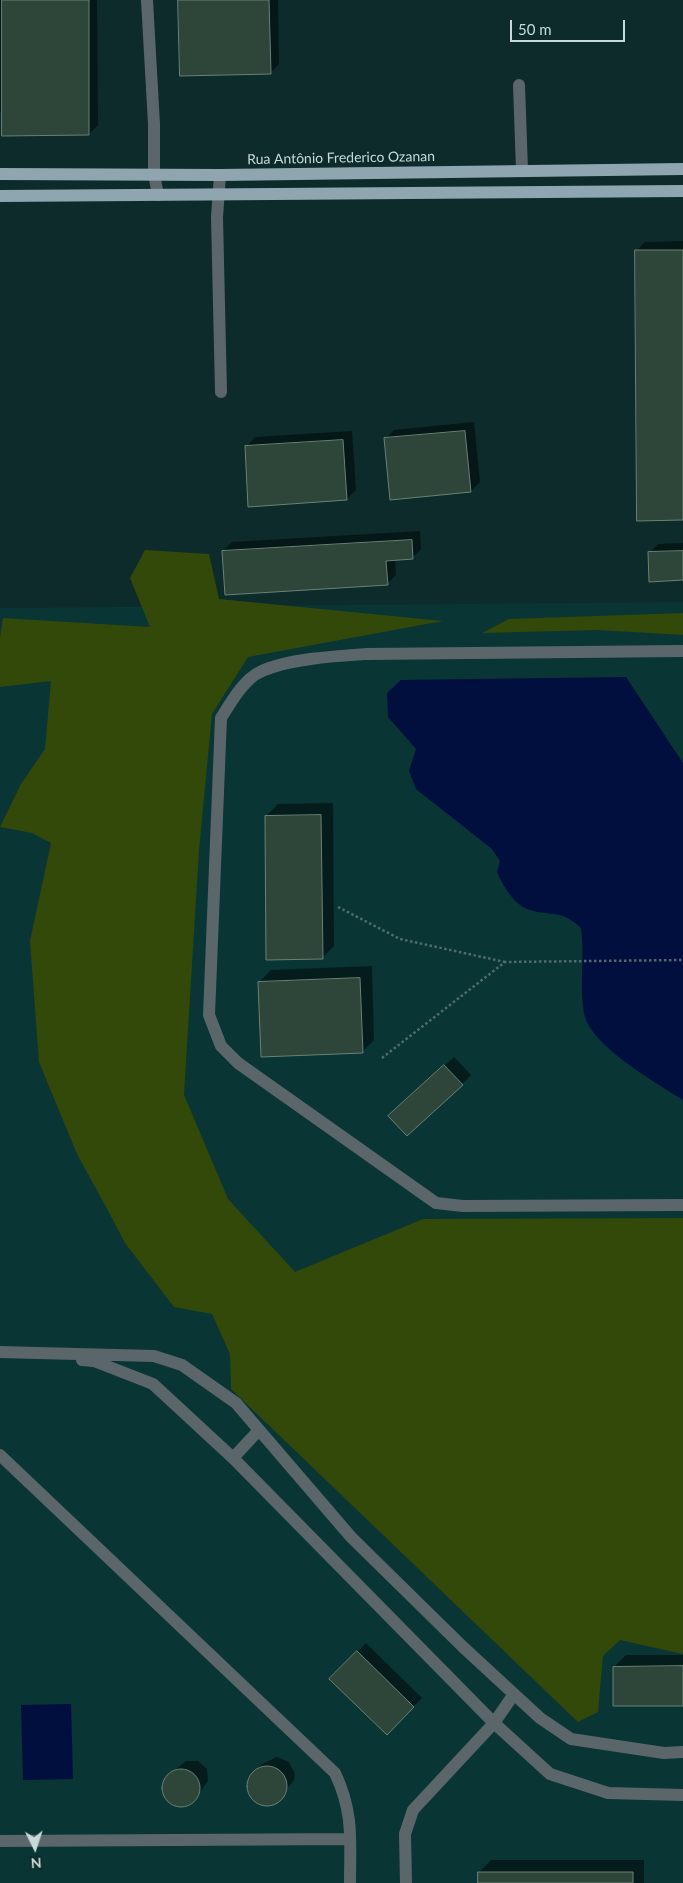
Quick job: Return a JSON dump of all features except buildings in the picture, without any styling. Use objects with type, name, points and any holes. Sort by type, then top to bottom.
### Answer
[{"type":"main road","name":"Rua Antônio Frederico Ozanan","points":[[0,174],[220,175],[683,169]]},
{"type":"main road","points":[[0,196],[683,191]]},
{"type":"lane","points":[[147,0],[154,124],[154,174],[158,195]]},
{"type":"lane","points":[[519,85],[522,170]]},
{"type":"lane","points":[[220,175],[217,217],[221,392]]},
{"type":"lane","points":[[683,651],[366,654],[316,658],[259,672],[236,694],[221,718],[209,1015],[221,1046],[238,1063],[436,1203],[463,1206],[683,1205]]},
{"type":"lane","points":[[0,1352],[154,1356],[182,1365],[236,1403],[351,1537],[463,1647],[540,1718],[572,1738],[664,1753],[683,1752]]},
{"type":"lane","points":[[15,1352],[94,1361],[153,1384],[233,1458],[494,1723],[550,1774],[608,1794],[683,1795]]},
{"type":"lane","points":[[233,1458],[259,1430]]},
{"type":"lane","points":[[0,1455],[335,1773],[346,1795],[352,1831],[350,1839],[350,1883]]},
{"type":"lane","points":[[406,1883],[405,1834],[413,1810],[494,1723],[514,1694]]},
{"type":"lane","points":[[0,1841],[350,1839]]},
{"type":"path","points":[[338,906],[400,939],[505,962],[683,960]]},
{"type":"path","points":[[382,1058],[505,962]]},
{"type":"shaded area","points":[[683,602],[683,1883],[0,1883],[0,608]]},
{"type":"shaded area","points":[[626,677],[683,763],[683,1100],[626,1062],[598,1038],[589,1025],[584,1013],[581,928],[568,918],[530,910],[515,900],[506,889],[497,872],[500,861],[492,849],[416,789],[409,771],[416,749],[388,717],[387,693],[401,680]]},
{"type":"shaded area","points":[[71,1704],[73,1779],[23,1780],[21,1705]]},
{"type":"green space","points":[[145,550],[209,554],[219,599],[443,621],[248,657],[212,714],[199,850],[184,1095],[228,1199],[295,1272],[423,1219],[683,1218],[683,1654],[620,1640],[603,1656],[598,1712],[578,1722],[231,1389],[230,1354],[212,1314],[174,1307],[125,1243],[77,1154],[39,1062],[30,941],[51,843],[32,833],[0,827],[21,784],[45,749],[51,681],[0,687],[0,637],[3,618],[150,627],[130,578]]},
{"type":"green space","points":[[683,613],[683,635],[598,630],[482,633],[509,619]]}]
